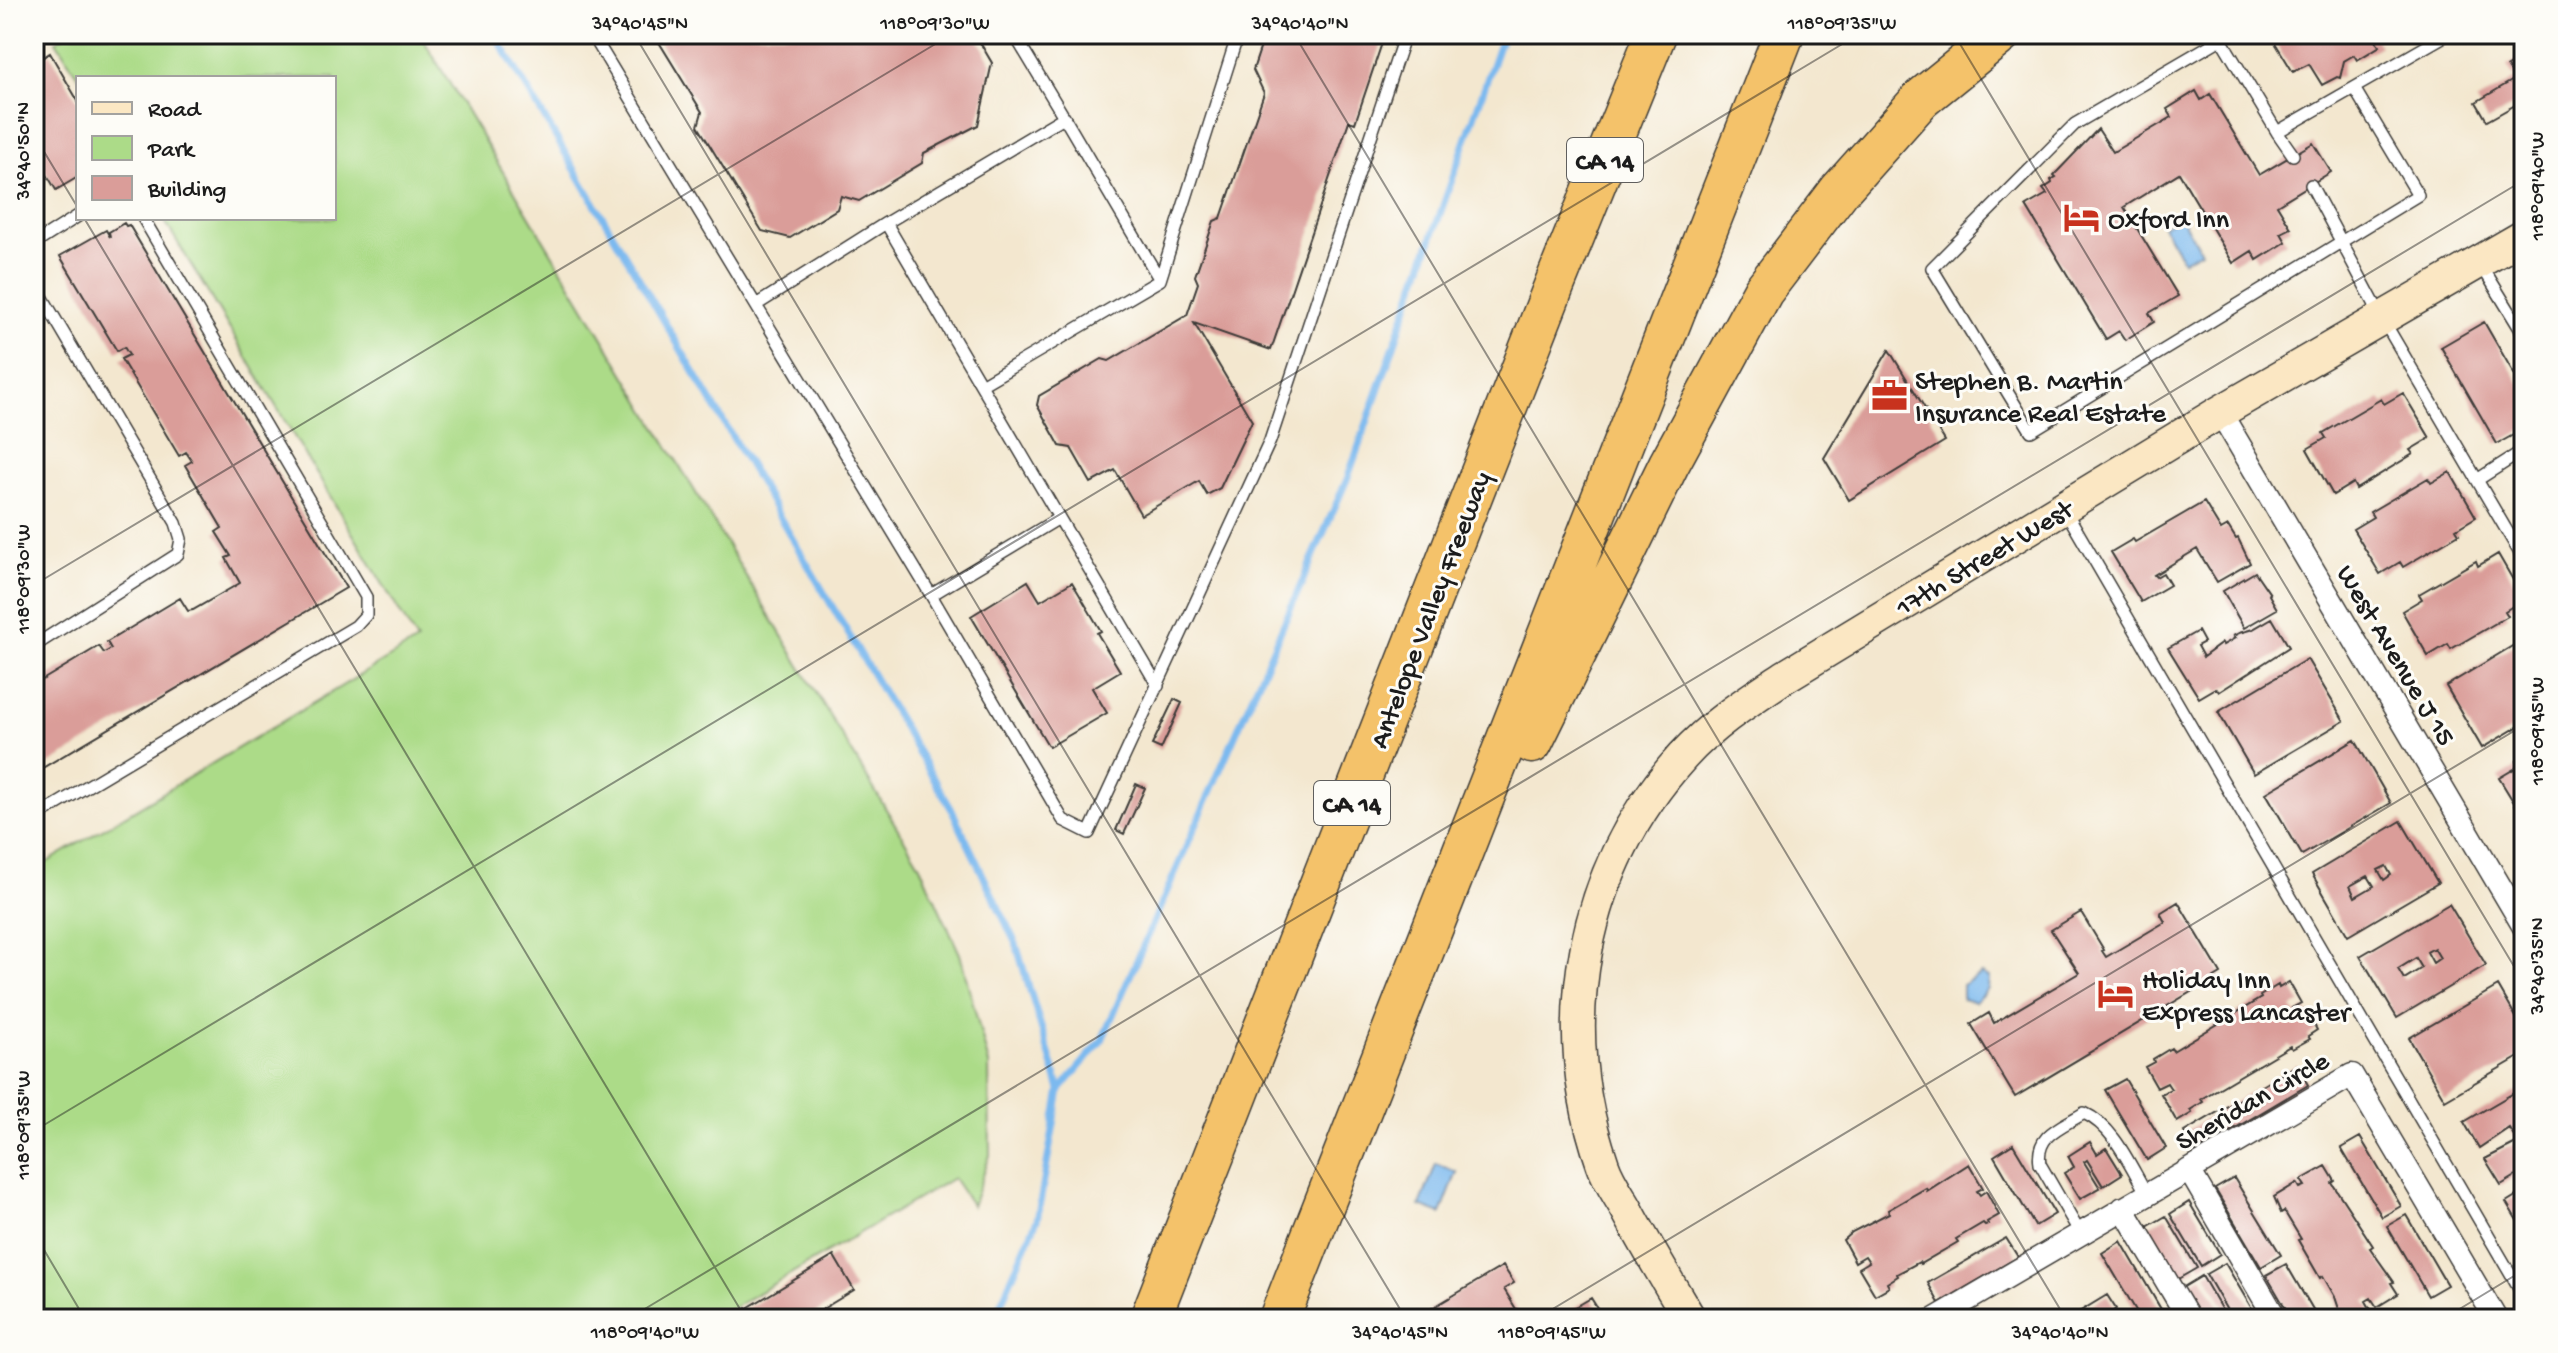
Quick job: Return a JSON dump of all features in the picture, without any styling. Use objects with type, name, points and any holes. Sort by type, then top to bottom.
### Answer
[{"type":"highway","name":"Antelope Valley Freeway","points":[[1150,1319],[1554,286],[1656,34]]},
{"type":"highway","points":[[1279,1319],[1784,34]]},
{"type":"highway","points":[[1430,939],[1512,783],[1669,464],[1763,291],[1840,190],[1921,99],[2001,34]]},
{"type":"street","name":"17th Street West","points":[[1690,1319],[1604,1168],[1586,1110],[1578,1052],[1578,995],[1591,923],[1616,856],[1645,804],[1684,755],[1730,713],[1773,684],[2220,412],[2524,236]]},
{"type":"street","name":"West Avenue J 15","points":[[2220,412],[2524,927]]},
{"type":"street","name":"Sheridan Circle","points":[[1935,1319],[1973,1310],[2080,1233],[2352,1075],[2496,1319]]},
{"type":"street","points":[[2189,1170],[2276,1319]]},
{"type":"street","points":[[2123,1208],[2189,1319]]},
{"type":"lane","points":[[592,34],[931,595],[1063,820],[1089,833],[1270,441],[1405,34]]},
{"type":"lane","points":[[1014,34],[1160,280]]},
{"type":"lane","points":[[981,385],[1160,280],[1238,34]]},
{"type":"lane","points":[[2277,132],[2448,34]]},
{"type":"lane","points":[[2293,155],[2221,39],[2075,124],[1932,268],[2031,431],[2418,195],[2354,88]]},
{"type":"lane","points":[[756,305],[1064,117]]},
{"type":"lane","points":[[2311,185],[2382,318],[2524,560]]},
{"type":"lane","points":[[34,244],[76,217]]},
{"type":"lane","points":[[34,818],[356,626],[366,615],[366,597],[144,220]]},
{"type":"lane","points":[[886,223],[1158,686]]},
{"type":"lane","points":[[2480,262],[2524,335]]},
{"type":"lane","points":[[34,283],[176,523],[181,539],[178,554],[34,646]]},
{"type":"lane","points":[[2477,480],[2524,450]]},
{"type":"lane","points":[[2064,507],[2524,1297]]},
{"type":"lane","points":[[931,595],[1059,518]]},
{"type":"lane","points":[[2080,1233],[2040,1164],[2038,1152],[2043,1139],[2084,1113],[2097,1119],[2107,1129],[2147,1194]]},
{"type":"green space","points":[[67,34],[420,34],[919,864],[960,954],[989,1064],[990,1155],[972,1206],[953,1178],[714,1319],[34,1319],[34,870],[417,641],[164,220],[336,220],[336,76],[78,76],[56,41]]},
{"type":"water","points":[[2180,216],[2201,251],[2183,261],[2163,226]]},
{"type":"water","points":[[1981,974],[1989,978],[1988,989],[1975,1002],[1962,999],[1962,985]]},
{"type":"water","points":[[1436,1164],[1457,1172],[1441,1214],[1420,1206]]},
{"type":"building","points":[[654,34],[975,34],[992,63],[978,125],[924,153],[922,163],[859,201],[841,196],[837,209],[790,238],[762,231],[698,126],[702,112]]},
{"type":"building","points":[[1265,34],[1385,34],[1355,123],[1349,121],[1271,350],[1194,323],[1252,421],[1220,488],[1207,495],[1199,481],[1141,515],[1115,470],[1091,483],[1071,448],[1060,446],[1037,405],[1039,396],[1102,359],[1109,361],[1187,315],[1198,283],[1195,276],[1214,221],[1221,218],[1264,93],[1253,70]]},
{"type":"building","points":[[2282,34],[2378,34],[2381,38],[2376,41],[2380,46],[2357,60],[2354,55],[2344,61],[2340,78],[2322,85],[2309,64],[2293,72],[2274,41]]},
{"type":"building","points":[[50,53],[76,98],[76,178],[56,190],[34,153],[34,63]]},
{"type":"building","points":[[2524,56],[2524,100],[2487,121],[2476,102],[2515,79],[2507,66]]},
{"type":"building","name":"Oxford Inn","points":[[2196,91],[2201,100],[2210,94],[2259,175],[2313,143],[2331,172],[2277,205],[2291,228],[2281,233],[2286,242],[2257,260],[2252,251],[2233,263],[2179,173],[2124,207],[2178,296],[2149,313],[2154,322],[2125,340],[2119,331],[2106,339],[2026,206],[2047,194],[2043,189],[2052,183],[2051,180],[2056,177],[2054,175],[2098,129],[2113,152],[2172,117],[2167,109]]},
{"type":"building","points":[[124,223],[129,225],[346,588],[34,773],[34,685],[99,646],[104,653],[111,649],[107,642],[180,598],[188,611],[193,610],[240,583],[226,558],[231,556],[216,532],[222,528],[185,465],[192,461],[186,452],[179,456],[121,359],[129,355],[124,347],[117,351],[60,256],[106,230],[110,237],[109,232]]},
{"type":"building","points":[[2484,322],[2524,391],[2524,429],[2497,444],[2441,347]]},
{"type":"building","name":"Stephen B. Martin Insurance Real Estate","points":[[1889,350],[1945,441],[1849,500],[1824,458]]},
{"type":"building","points":[[2403,393],[2430,438],[2410,450],[2413,454],[2356,489],[2353,483],[2333,495],[2307,449],[2326,438],[2323,433],[2381,399],[2384,404]]},
{"type":"building","points":[[2450,472],[2476,517],[2456,529],[2459,534],[2403,567],[2400,562],[2380,574],[2353,529],[2373,517],[2370,512],[2428,478],[2431,483]]},
{"type":"building","points":[[2204,502],[2221,530],[2228,526],[2238,538],[2250,563],[2217,582],[2197,549],[2154,575],[2163,573],[2170,585],[2141,602],[2111,552],[2133,539],[2135,542]]},
{"type":"building","points":[[2498,554],[2524,599],[2505,611],[2508,616],[2451,649],[2448,644],[2428,656],[2402,611],[2422,599],[2419,594],[2476,561],[2478,566]]},
{"type":"building","points":[[2255,572],[2277,609],[2244,628],[2223,591]]},
{"type":"building","points":[[1028,581],[1040,601],[1072,582],[1120,671],[1092,688],[1107,713],[1049,747],[971,616]]},
{"type":"building","points":[[2272,618],[2289,647],[2219,692],[2216,688],[2199,698],[2168,648],[2198,631],[2204,642],[2197,646],[2203,657],[2235,638],[2233,636]]},
{"type":"building","points":[[2524,639],[2524,723],[2482,748],[2446,686]]},
{"type":"building","points":[[2307,659],[2344,721],[2254,774],[2218,712]]},
{"type":"building","points":[[1174,699],[1182,703],[1161,749],[1152,745]]},
{"type":"building","points":[[2355,740],[2391,803],[2302,855],[2266,793]]},
{"type":"building","points":[[2524,757],[2524,819],[2499,778],[2519,766],[2517,761]]},
{"type":"building","points":[[1136,784],[1145,788],[1124,834],[1116,830]]},
{"type":"building","points":[[2401,821],[2438,883],[2348,936],[2312,874]],"holes":[[[2386,866],[2391,875],[2384,880],[2378,870]],[[2368,876],[2374,886],[2355,897],[2350,886]]]},
{"type":"building","name":"Holiday Inn Express Lancaster","points":[[2178,902],[2221,974],[2015,1097],[1971,1024],[1989,1013],[1994,1023],[2079,973],[2051,930],[2081,912],[2106,957],[2165,922],[2160,913]]},
{"type":"building","points":[[2449,904],[2486,965],[2397,1018],[2360,956]],"holes":[[[2434,948],[2440,958],[2433,963],[2427,952]],[[2416,958],[2422,968],[2404,979],[2398,969]]]},
{"type":"building","points":[[2289,982],[2301,1003],[2292,1008],[2296,1015],[2305,1009],[2317,1030],[2308,1036],[2310,1039],[2292,1049],[2290,1046],[2201,1099],[2203,1102],[2190,1110],[2192,1113],[2177,1122],[2161,1094],[2171,1089],[2167,1083],[2157,1088],[2145,1067],[2171,1048],[2173,1051],[2278,985],[2279,988]]},
{"type":"building","points":[[2498,986],[2524,1031],[2524,1054],[2445,1100],[2409,1038]]},
{"type":"building","points":[[2297,1065],[2308,1085],[2195,1152],[2184,1132]]},
{"type":"building","points":[[2125,1079],[2166,1148],[2147,1160],[2105,1090]]},
{"type":"building","points":[[2524,1087],[2524,1171],[2501,1185],[2485,1159],[2518,1142],[2509,1128],[2479,1148],[2464,1122]]},
{"type":"building","points":[[2360,1137],[2401,1206],[2382,1217],[2341,1148]]},
{"type":"building","points":[[2090,1142],[2097,1154],[2106,1148],[2122,1174],[2103,1186],[2087,1160],[2084,1162],[2100,1188],[2080,1199],[2064,1173],[2074,1167],[2068,1156]]},
{"type":"building","points":[[2013,1144],[2055,1214],[2035,1226],[1994,1156]]},
{"type":"building","points":[[1969,1164],[1983,1188],[1977,1191],[1980,1195],[1986,1191],[1999,1215],[1920,1264],[1897,1274],[1887,1283],[1889,1287],[1875,1295],[1859,1268],[1869,1262],[1865,1256],[1855,1262],[1843,1240],[1889,1213],[1888,1210],[1926,1188],[1927,1191]]},
{"type":"building","points":[[2326,1166],[2335,1181],[2332,1183],[2373,1246],[2370,1248],[2394,1282],[2391,1283],[2398,1294],[2377,1307],[2371,1298],[2366,1301],[2371,1310],[2357,1319],[2348,1319],[2343,1311],[2340,1312],[2323,1276],[2320,1278],[2298,1240],[2301,1239],[2284,1211],[2281,1213],[2274,1197],[2297,1183],[2300,1188],[2305,1186],[2301,1180]]},
{"type":"building","points":[[2234,1178],[2281,1255],[2261,1267],[2215,1189]]},
{"type":"building","points":[[2524,1191],[2524,1232],[2506,1202]]},
{"type":"building","points":[[2189,1202],[2220,1254],[2201,1266],[2170,1214]]},
{"type":"building","points":[[2406,1215],[2447,1285],[2428,1296],[2387,1226]]},
{"type":"building","points":[[2166,1216],[2197,1268],[2178,1279],[2147,1227]]},
{"type":"building","points":[[2006,1238],[2018,1257],[1939,1303],[1928,1283]]},
{"type":"building","points":[[2121,1241],[2162,1311],[2149,1319],[2141,1319],[2102,1253]]},
{"type":"building","points":[[834,1256],[854,1290],[806,1319],[729,1319]]},
{"type":"building","points":[[2225,1263],[2258,1319],[2232,1319],[2206,1274]]},
{"type":"building","points":[[2286,1264],[2318,1319],[2292,1319],[2266,1275]]},
{"type":"building","points":[[1503,1266],[1514,1283],[1504,1289],[1522,1319],[1434,1319],[1429,1310]]},
{"type":"building","points":[[2202,1276],[2227,1319],[2201,1319],[2182,1288]]},
{"type":"building","points":[[2107,1295],[2116,1309],[2110,1313],[2114,1319],[2084,1319],[2079,1312]]},
{"type":"building","points":[[1591,1298],[1604,1319],[1556,1319],[1579,1305]]},
{"type":"waterway","points":[[495,34],[951,808],[1016,944],[1060,1090],[1037,1220],[994,1319]]},
{"type":"waterway","points":[[1060,1090],[1102,1040],[1348,477],[1503,34]]},
{"type":"place","name":"Oxford Inn","points":[[2082,217]]},
{"type":"place","name":"Stephen B. Martin Insurance Real Estate","points":[[1889,395]]},
{"type":"place","name":"Holiday Inn Express Lancaster","points":[[2116,994]]}]
